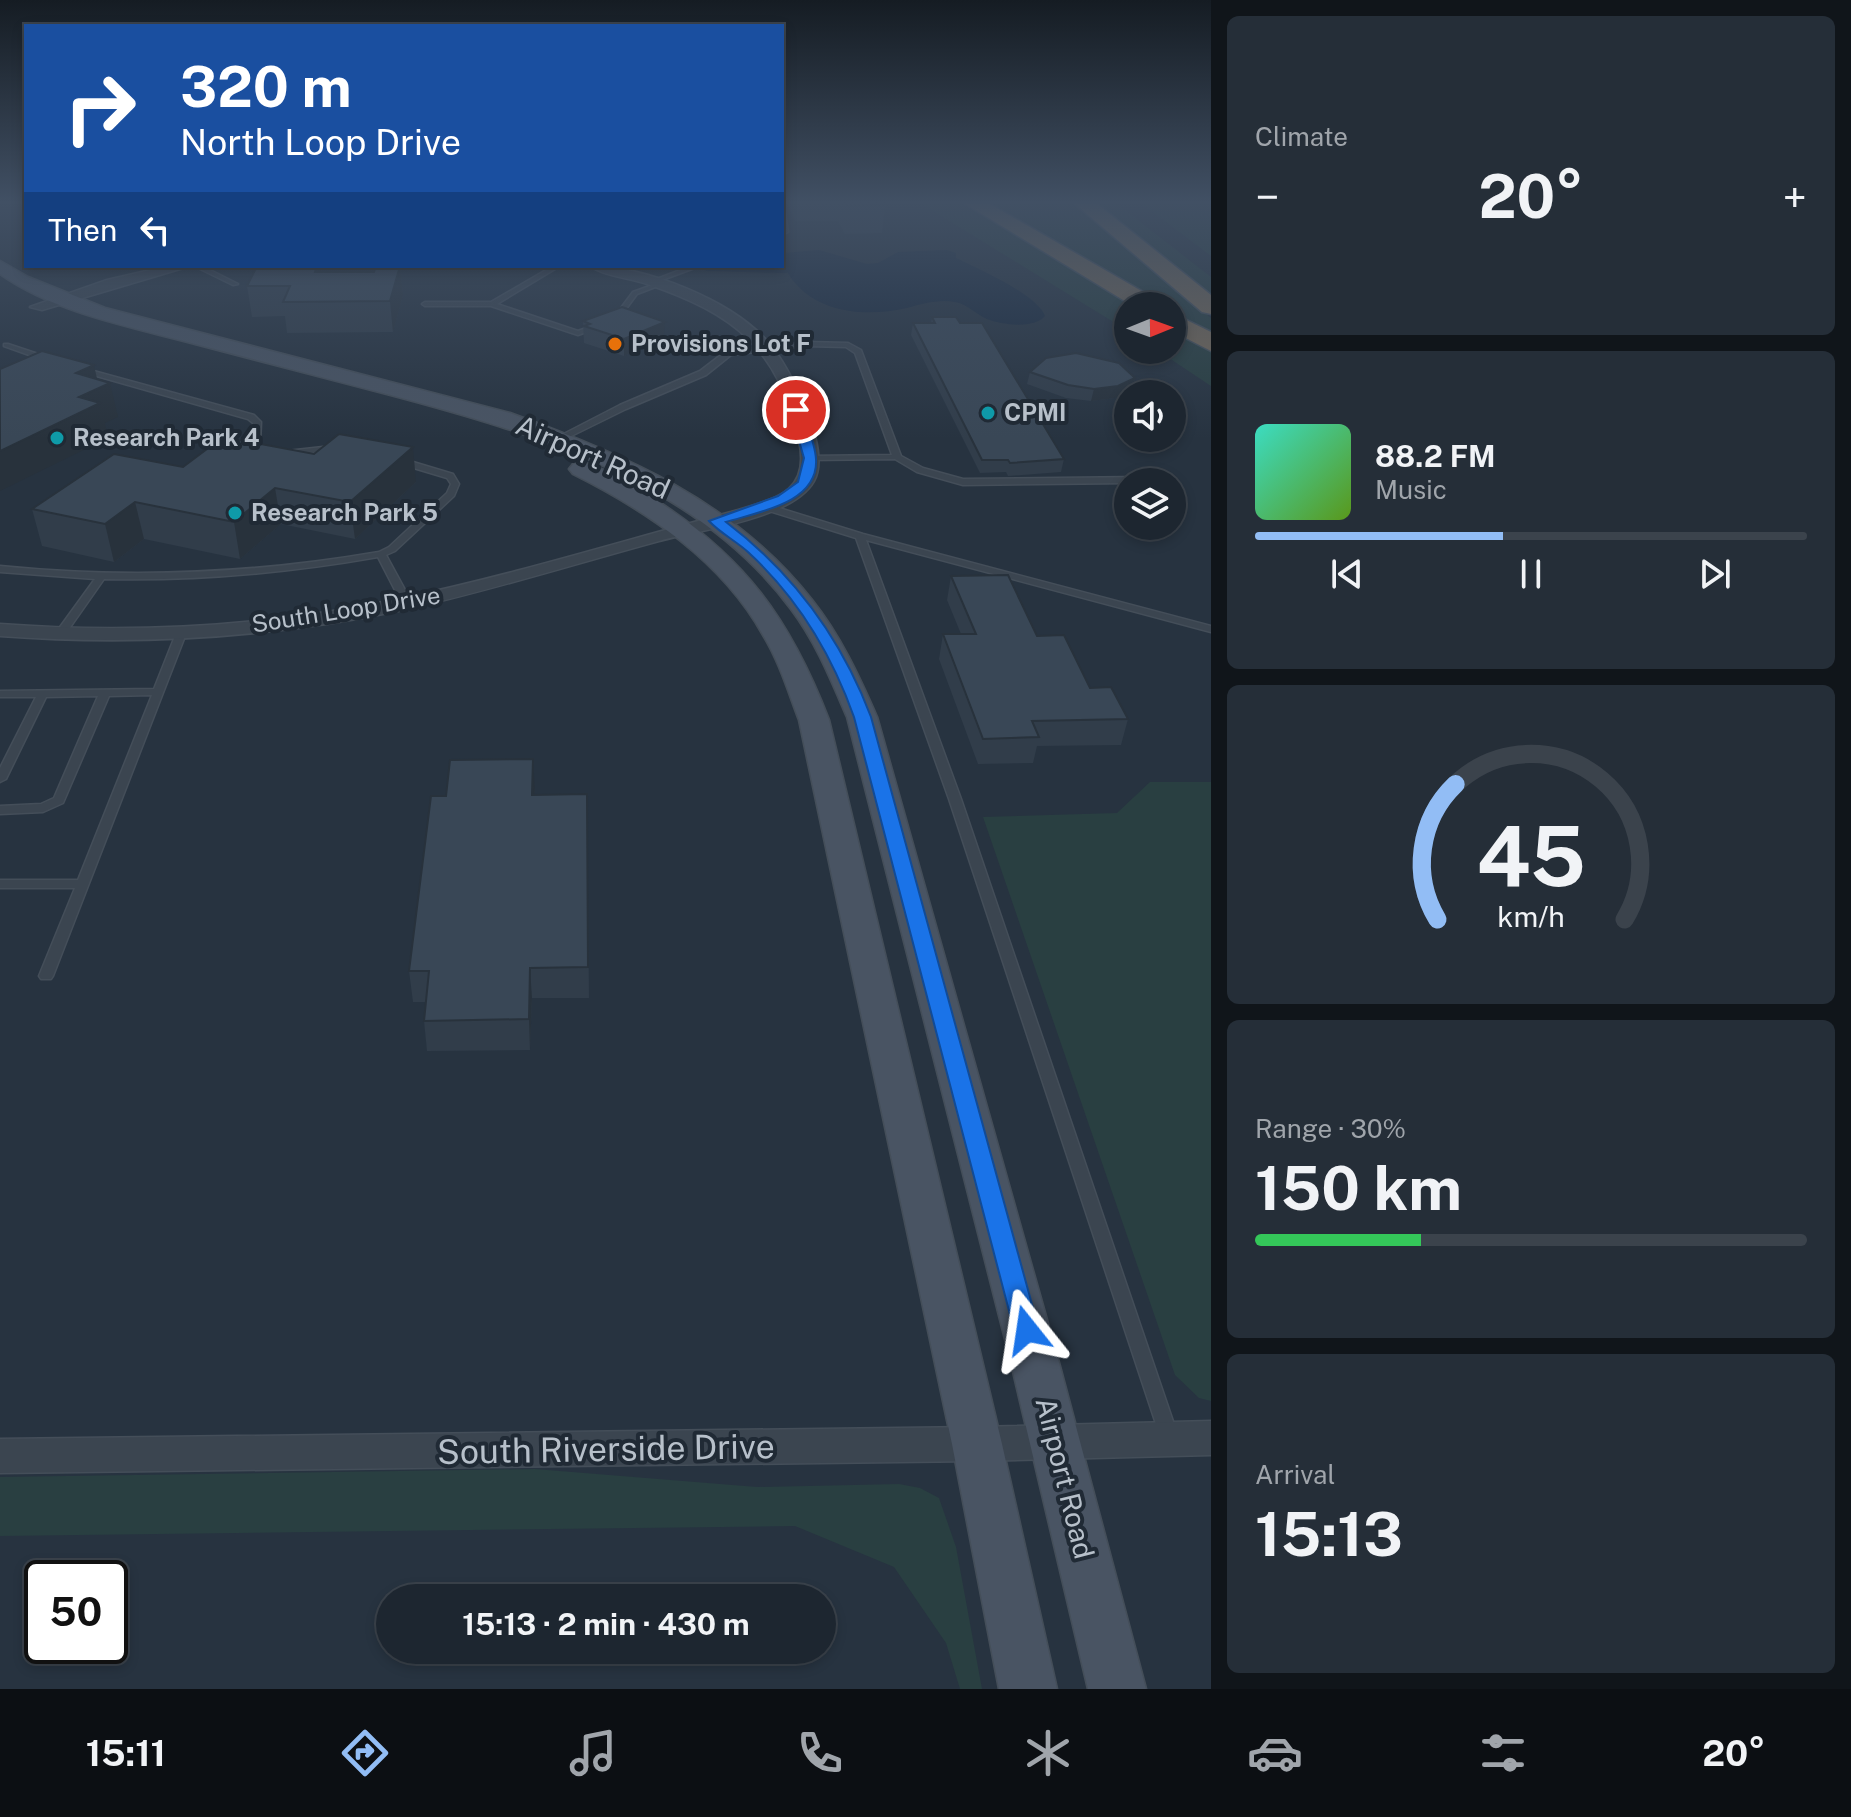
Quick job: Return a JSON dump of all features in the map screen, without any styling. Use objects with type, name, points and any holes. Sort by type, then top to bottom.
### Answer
[{"type":"highway","points":[[1109,282],[1126,292]]},
{"type":"highway","points":[[1180,282],[1211,307]]},
{"type":"highway","points":[[1186,328],[1211,343]]},
{"type":"main road","name":"Airport Road","points":[[24,282],[62,299],[124,319],[502,418],[634,469],[692,503],[700,525],[733,576],[772,626],[814,720],[977,1444],[1028,1689]]},
{"type":"main road","name":"Airport Road","points":[[0,291],[83,323],[509,440],[597,476],[752,549],[793,591],[835,652],[859,706],[1056,1441],[1117,1689]]},
{"type":"street","points":[[37,307],[117,282]]},
{"type":"street","points":[[652,282],[718,311],[766,347],[781,365],[810,458]]},
{"type":"street","name":"South Loop Drive","points":[[0,630],[60,634],[246,627],[398,604],[460,591],[783,499],[808,478],[810,458]]},
{"type":"street","name":"South Riverside Drive","points":[[0,1456],[977,1444],[1211,1438]]},
{"type":"lane","points":[[230,282],[235,284]]},
{"type":"lane","points":[[492,304],[530,282]]},
{"type":"lane","points":[[425,304],[492,304],[578,333],[617,320],[635,293],[659,282]]},
{"type":"lane","points":[[0,356],[6,352],[3,344]]},
{"type":"lane","points":[[3,344],[56,361]]},
{"type":"lane","points":[[560,438],[703,373],[729,353],[766,347],[848,345],[858,352],[897,457]]},
{"type":"lane","points":[[70,366],[251,417],[257,422],[256,445],[262,451],[279,453],[347,448]]},
{"type":"lane","points":[[810,458],[897,457],[920,470],[963,482],[1114,480]]},
{"type":"lane","points":[[0,569],[102,576],[184,576],[280,569],[381,554],[392,549],[451,494],[455,484],[450,476],[396,460]]},
{"type":"lane","points":[[763,506],[860,536],[1211,629]]},
{"type":"lane","points":[[860,536],[955,799],[1169,1438]]},
{"type":"lane","points":[[381,554],[400,590],[398,604]]},
{"type":"lane","points":[[60,634],[102,576]]},
{"type":"lane","points":[[46,976],[182,631]]},
{"type":"lane","points":[[0,694],[158,692]]},
{"type":"lane","points":[[0,779],[43,693]]},
{"type":"lane","points":[[0,809],[43,808],[59,800],[105,693]]},
{"type":"lane","points":[[0,884],[83,884]]},
{"type":"green space","points":[[1048,282],[1097,282],[1114,292],[1114,322]]},
{"type":"green space","points":[[1120,282],[1167,282],[1180,292],[1138,292]]},
{"type":"green space","points":[[1193,282],[1211,282],[1211,296]]},
{"type":"green space","points":[[1186,297],[1211,318],[1211,335],[1186,320]]},
{"type":"green space","points":[[1186,334],[1211,349],[1211,386],[1178,364],[1186,364]]},
{"type":"green space","points":[[1150,782],[1211,782],[1211,1401],[1199,1398],[1175,1375],[983,817],[1117,813]]},
{"type":"green space","points":[[535,1469],[757,1487],[899,1484],[920,1488],[939,1498],[956,1547],[982,1689],[960,1689],[946,1643],[894,1567],[795,1526],[0,1536],[0,1477]]},
{"type":"water","points":[[795,282],[1004,282],[1031,299],[1045,316],[1033,323],[1001,323],[949,301],[888,311],[851,311],[817,301]]},
{"type":"building","points":[[249,282],[395,282],[390,301],[283,302],[290,286],[247,286]]},
{"type":"building","points":[[622,307],[665,322],[624,339],[584,326],[590,324],[583,321]]},
{"type":"building","name":"CPMI","points":[[932,317],[956,317],[960,323],[982,323],[1064,459],[1010,463],[1008,460],[982,460],[913,323],[935,323]]},
{"type":"building","points":[[42,351],[94,365],[76,373],[110,383],[79,397],[100,403],[0,451],[0,369]]},
{"type":"building","points":[[1076,353],[1120,364],[1135,378],[1114,380],[1114,386],[1094,389],[1068,385],[1030,372],[1046,358]]},
{"type":"building","points":[[339,434],[413,447],[350,502],[275,488],[234,522],[135,502],[105,524],[32,509],[114,454],[183,467],[223,437],[314,454]]},
{"type":"building","points":[[1008,575],[1037,636],[1064,635],[1090,688],[1111,687],[1128,719],[1032,721],[1039,737],[983,739],[943,634],[976,634],[951,576]]},
{"type":"building","points":[[533,759],[532,795],[587,794],[588,967],[530,968],[529,1019],[424,1021],[429,971],[409,971],[431,796],[446,796],[450,760]]},
{"type":"place","name":"Provisions Lot F","points":[[615,344]]},
{"type":"place","name":"CPMI","points":[[988,413]]},
{"type":"place","name":"Research Park 4","points":[[57,438]]},
{"type":"place","name":"Research Park 5","points":[[235,513]]},
{"type":"route","points":[[796,410],[810,458],[808,478],[803,485],[783,499],[716,521],[752,549],[793,591],[835,652],[851,684],[1027,1330]]}]
